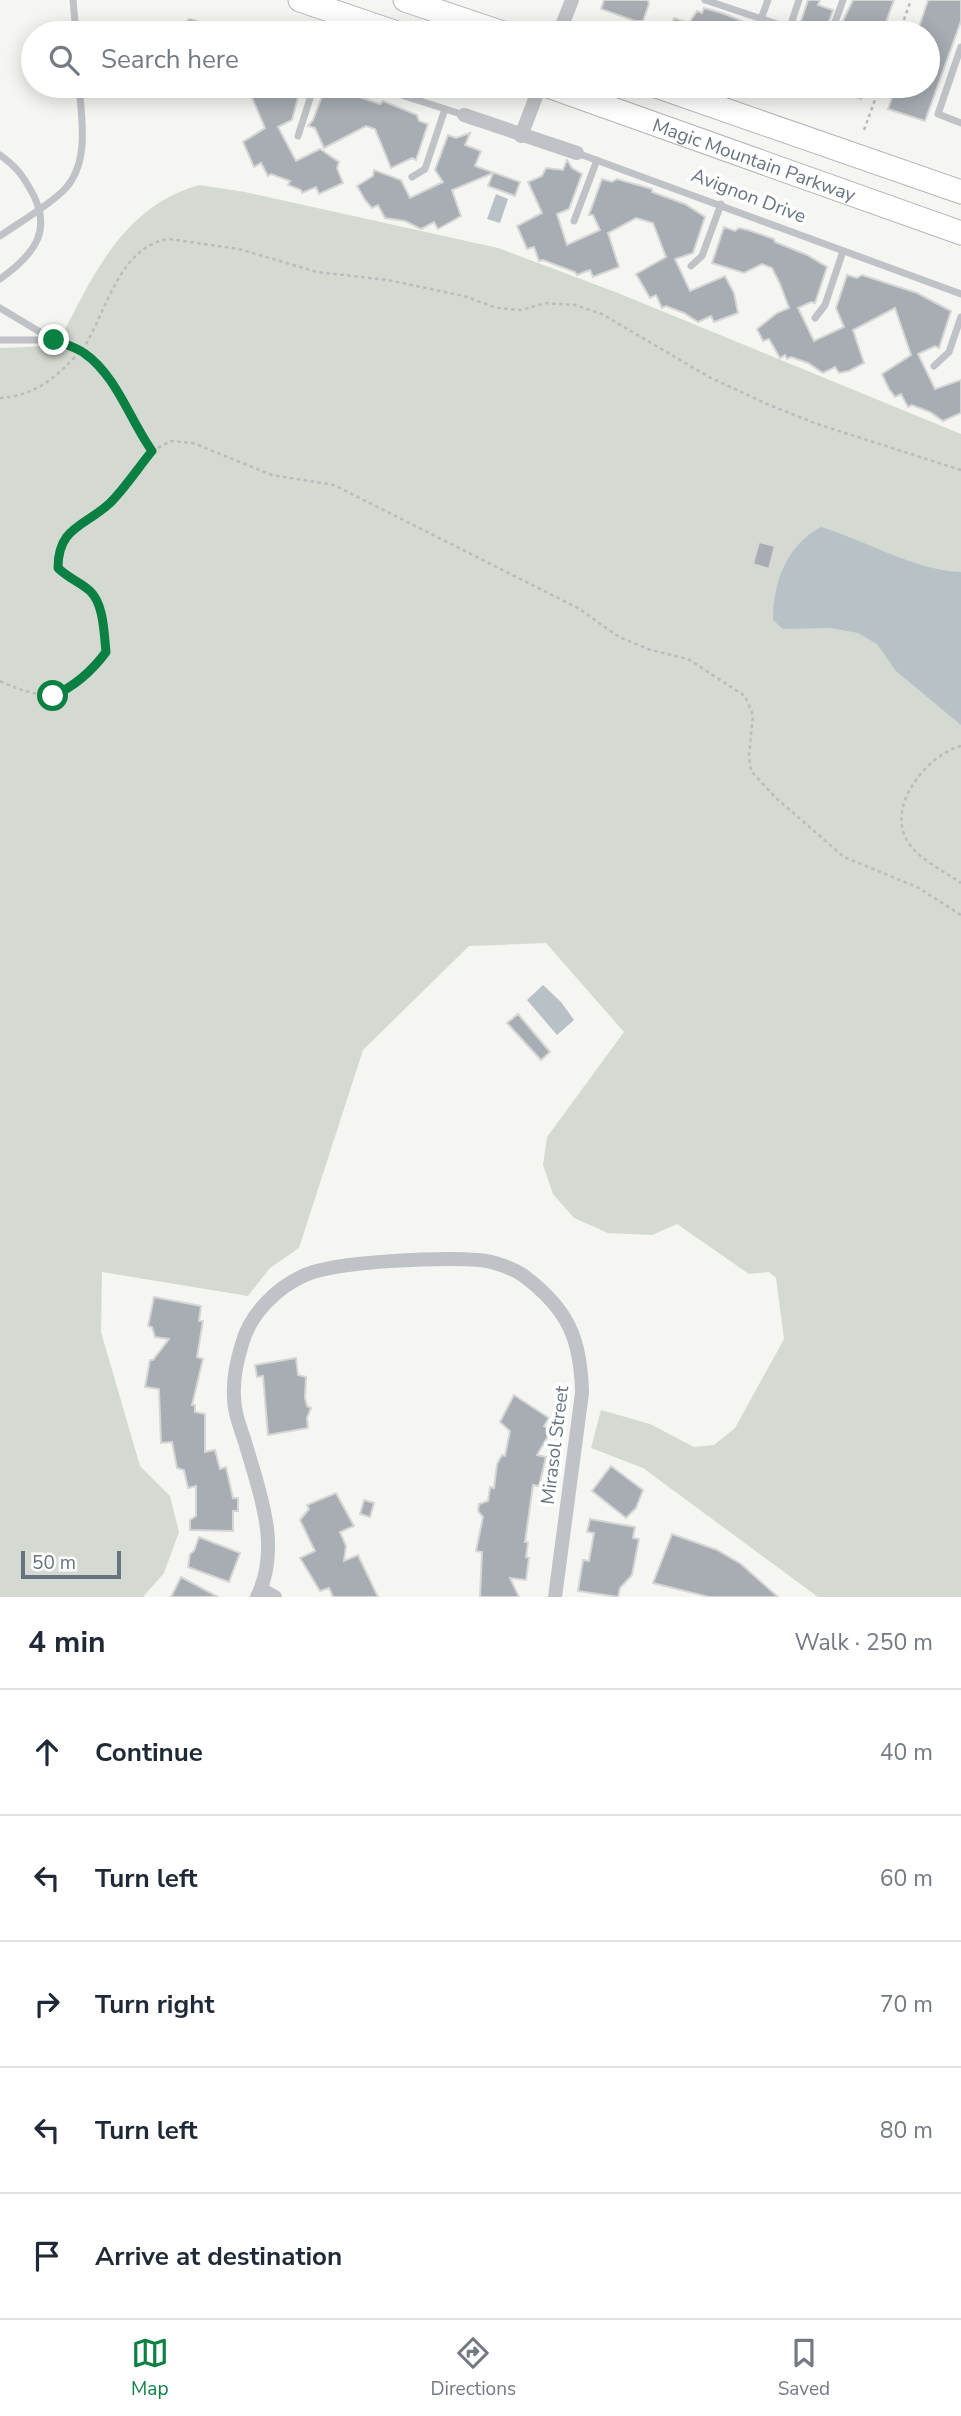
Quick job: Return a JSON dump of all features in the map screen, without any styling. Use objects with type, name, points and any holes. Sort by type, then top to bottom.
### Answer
[{"type":"main road","points":[[300,0],[362,21]]},
{"type":"main road","points":[[405,0],[467,21]]},
{"type":"main road","name":"Magic Mountain Parkway","points":[[582,98],[961,233]]},
{"type":"main road","name":"Magic Mountain Parkway","points":[[691,98],[961,192]]},
{"type":"street","points":[[564,21],[572,0]]},
{"type":"street","points":[[521,136],[535,98]]},
{"type":"street","name":"Avignon Drive","points":[[464,115],[577,153]]},
{"type":"street","name":"Mirasol Street","points":[[259,1593],[267,1565],[267,1515],[234,1396],[243,1340],[256,1315],[281,1289],[306,1274],[337,1266],[482,1260],[518,1272],[545,1292],[575,1336],[582,1366],[582,1393],[555,1597]]},
{"type":"street","points":[[259,1593],[275,1597]]},
{"type":"lane","points":[[73,0],[75,21]]},
{"type":"lane","points":[[705,0],[766,21]]},
{"type":"lane","points":[[761,19],[768,0]]},
{"type":"lane","points":[[792,21],[799,0]]},
{"type":"lane","points":[[835,21],[843,0]]},
{"type":"lane","points":[[961,47],[938,114],[961,123]]},
{"type":"lane","points":[[0,236],[64,191],[78,168],[82,127],[80,98]]},
{"type":"lane","points":[[298,136],[310,98]]},
{"type":"lane","name":"Avignon Drive","points":[[412,98],[464,115]]},
{"type":"lane","points":[[412,177],[425,169],[445,108]]},
{"type":"lane","name":"Avignon Drive","points":[[577,153],[721,204],[795,235],[961,293]]},
{"type":"lane","points":[[0,155],[16,166],[41,206],[41,233],[22,263],[0,279]]},
{"type":"lane","points":[[574,221],[597,160]]},
{"type":"lane","points":[[691,266],[702,256],[721,204]]},
{"type":"lane","points":[[815,318],[825,305],[843,251]]},
{"type":"lane","points":[[0,308],[54,340],[82,351]]},
{"type":"lane","points":[[934,366],[949,352],[961,317]]},
{"type":"lane","points":[[0,340],[54,340]]},
{"type":"path","points":[[903,21],[911,0]]},
{"type":"path","points":[[864,130],[876,98]]},
{"type":"path","points":[[0,398],[23,396],[42,388],[82,351],[110,291],[125,269],[149,247],[169,239],[239,249],[317,272],[388,280],[464,296],[497,308],[522,310],[546,303],[575,305],[602,314],[709,377],[767,404],[817,424],[961,470]]},
{"type":"path","points":[[82,351],[106,374],[135,428],[152,451]]},
{"type":"path","points":[[0,681],[21,691],[53,696],[87,674],[106,652],[98,602],[90,591],[69,580],[58,568],[58,548],[67,534],[112,501],[152,451],[170,441],[193,443],[272,475],[334,485],[578,608],[620,637],[650,650],[688,659],[745,696],[753,715],[749,756],[751,771],[776,798],[844,857],[917,887],[961,915]]},
{"type":"path","points":[[961,746],[933,760],[911,788],[903,811],[904,834],[920,855],[961,883]]},
{"type":"shaded area","points":[[199,185],[245,192],[498,248],[618,293],[961,434],[961,1597],[818,1597],[643,1468],[591,1448],[601,1410],[650,1424],[694,1447],[714,1445],[735,1428],[784,1339],[776,1278],[769,1272],[749,1274],[677,1224],[652,1235],[608,1233],[574,1218],[553,1194],[543,1165],[547,1137],[624,1032],[546,943],[469,946],[363,1050],[299,1248],[270,1268],[248,1296],[102,1272],[101,1332],[140,1466],[170,1496],[179,1532],[164,1573],[143,1597],[0,1597],[0,348],[50,346],[59,341],[98,269],[130,227],[172,195]]},
{"type":"shaded area","points":[[496,194],[508,199],[500,223],[487,219]]},
{"type":"shaded area","points":[[821,527],[909,561],[961,572],[961,725],[896,671],[877,644],[858,633],[830,628],[783,629],[773,620],[776,592],[784,566],[799,544]]},
{"type":"shaded area","points":[[543,985],[561,1002],[574,1020],[557,1035],[527,1000]]},
{"type":"building","points":[[604,0],[648,0],[649,4],[643,21],[635,21],[601,9]]},
{"type":"building","points":[[808,0],[820,0],[818,5],[833,10],[829,21],[801,21]]},
{"type":"building","points":[[853,0],[894,0],[886,21],[843,21]]},
{"type":"building","points":[[928,0],[961,0],[961,21],[940,79],[940,21],[921,21]]},
{"type":"building","points":[[704,8],[742,21],[690,21],[697,11],[702,13]]},
{"type":"building","points":[[252,98],[298,98],[292,120],[278,127],[296,161],[320,149],[339,162],[337,168],[343,183],[319,194],[316,187],[302,193],[301,190],[288,185],[290,181],[271,174],[268,176],[261,163],[254,167],[243,142],[265,128]]},
{"type":"building","points":[[321,98],[363,98],[380,104],[383,101],[417,115],[419,121],[428,124],[416,160],[412,158],[391,168],[375,129],[366,126],[324,148],[315,128],[308,126]]},
{"type":"building","points":[[892,98],[933,98],[925,121],[888,109]]},
{"type":"building","points":[[470,133],[465,145],[481,151],[475,166],[520,182],[515,196],[488,186],[493,173],[452,190],[461,216],[438,229],[434,222],[421,229],[405,221],[385,218],[378,205],[372,208],[357,186],[373,176],[374,170],[401,180],[410,198],[443,182],[435,170],[448,135],[456,138]]},
{"type":"building","points":[[567,160],[572,168],[582,174],[569,209],[557,214],[567,245],[600,230],[593,215],[589,215],[602,179],[612,182],[617,179],[652,189],[652,192],[685,204],[705,217],[693,253],[675,259],[690,291],[725,276],[734,293],[738,313],[714,322],[711,316],[698,322],[666,306],[662,308],[656,295],[650,298],[636,274],[666,257],[653,223],[636,218],[608,233],[619,267],[593,277],[590,270],[577,275],[543,260],[539,261],[534,247],[527,249],[517,226],[542,213],[528,182],[542,176],[546,168],[563,170]]},
{"type":"building","points":[[724,227],[735,231],[739,228],[748,230],[774,239],[775,242],[807,255],[827,267],[815,303],[798,308],[814,341],[844,327],[836,308],[847,275],[857,278],[862,275],[917,293],[951,311],[939,348],[935,346],[918,354],[935,389],[961,380],[961,413],[943,421],[930,412],[912,405],[908,407],[901,394],[895,397],[889,389],[882,374],[911,355],[895,308],[853,330],[864,363],[849,371],[839,373],[835,367],[823,373],[808,363],[791,357],[787,359],[785,355],[780,358],[769,339],[763,341],[757,329],[777,313],[789,308],[780,284],[772,268],[762,264],[744,273],[712,263]]},
{"type":"building","points":[[759,542],[775,546],[769,569],[753,564]]},
{"type":"building","points":[[518,1014],[550,1052],[541,1060],[507,1023]]},
{"type":"building","points":[[154,1297],[201,1306],[199,1321],[203,1321],[197,1357],[203,1359],[192,1405],[195,1405],[195,1412],[205,1414],[205,1452],[215,1450],[220,1469],[226,1467],[233,1498],[238,1498],[238,1511],[233,1511],[233,1531],[190,1530],[190,1520],[196,1516],[196,1486],[188,1488],[184,1470],[177,1468],[172,1442],[161,1443],[159,1389],[145,1387],[150,1360],[153,1360],[169,1339],[155,1337],[152,1327],[148,1326]]},
{"type":"building","points":[[296,1358],[298,1375],[306,1377],[305,1398],[307,1406],[311,1408],[307,1418],[308,1428],[268,1435],[263,1376],[257,1377],[255,1365]]},
{"type":"building","points":[[514,1395],[549,1418],[544,1426],[551,1431],[537,1455],[546,1457],[539,1486],[533,1485],[525,1542],[528,1542],[526,1557],[529,1558],[526,1580],[510,1578],[519,1597],[480,1597],[482,1552],[476,1551],[483,1517],[478,1511],[479,1504],[488,1501],[490,1487],[494,1488],[497,1464],[502,1455],[505,1456],[510,1431],[500,1422]]},
{"type":"building","points":[[611,1466],[643,1490],[636,1508],[626,1518],[592,1491]]},
{"type":"building","points":[[336,1493],[354,1526],[340,1532],[346,1546],[344,1561],[358,1555],[378,1597],[333,1597],[329,1588],[320,1591],[300,1558],[315,1551],[300,1520],[309,1509],[307,1505]]},
{"type":"building","points":[[364,1500],[374,1503],[370,1517],[360,1514]]},
{"type":"building","points":[[590,1519],[635,1527],[633,1538],[639,1539],[632,1575],[620,1588],[618,1597],[578,1591],[583,1560],[589,1561],[594,1533],[587,1532]]},
{"type":"building","points":[[672,1534],[717,1550],[741,1564],[778,1597],[709,1597],[653,1583]]},
{"type":"building","points":[[199,1537],[240,1553],[229,1582],[188,1567],[190,1554],[194,1551]]},
{"type":"building","points":[[181,1577],[218,1597],[171,1597]]},
{"type":"route","points":[[53,696],[68,689],[96,666],[106,652],[98,602],[90,591],[69,580],[58,568],[58,548],[67,534],[112,501],[152,451],[135,428],[106,374],[92,358],[54,340]]}]
